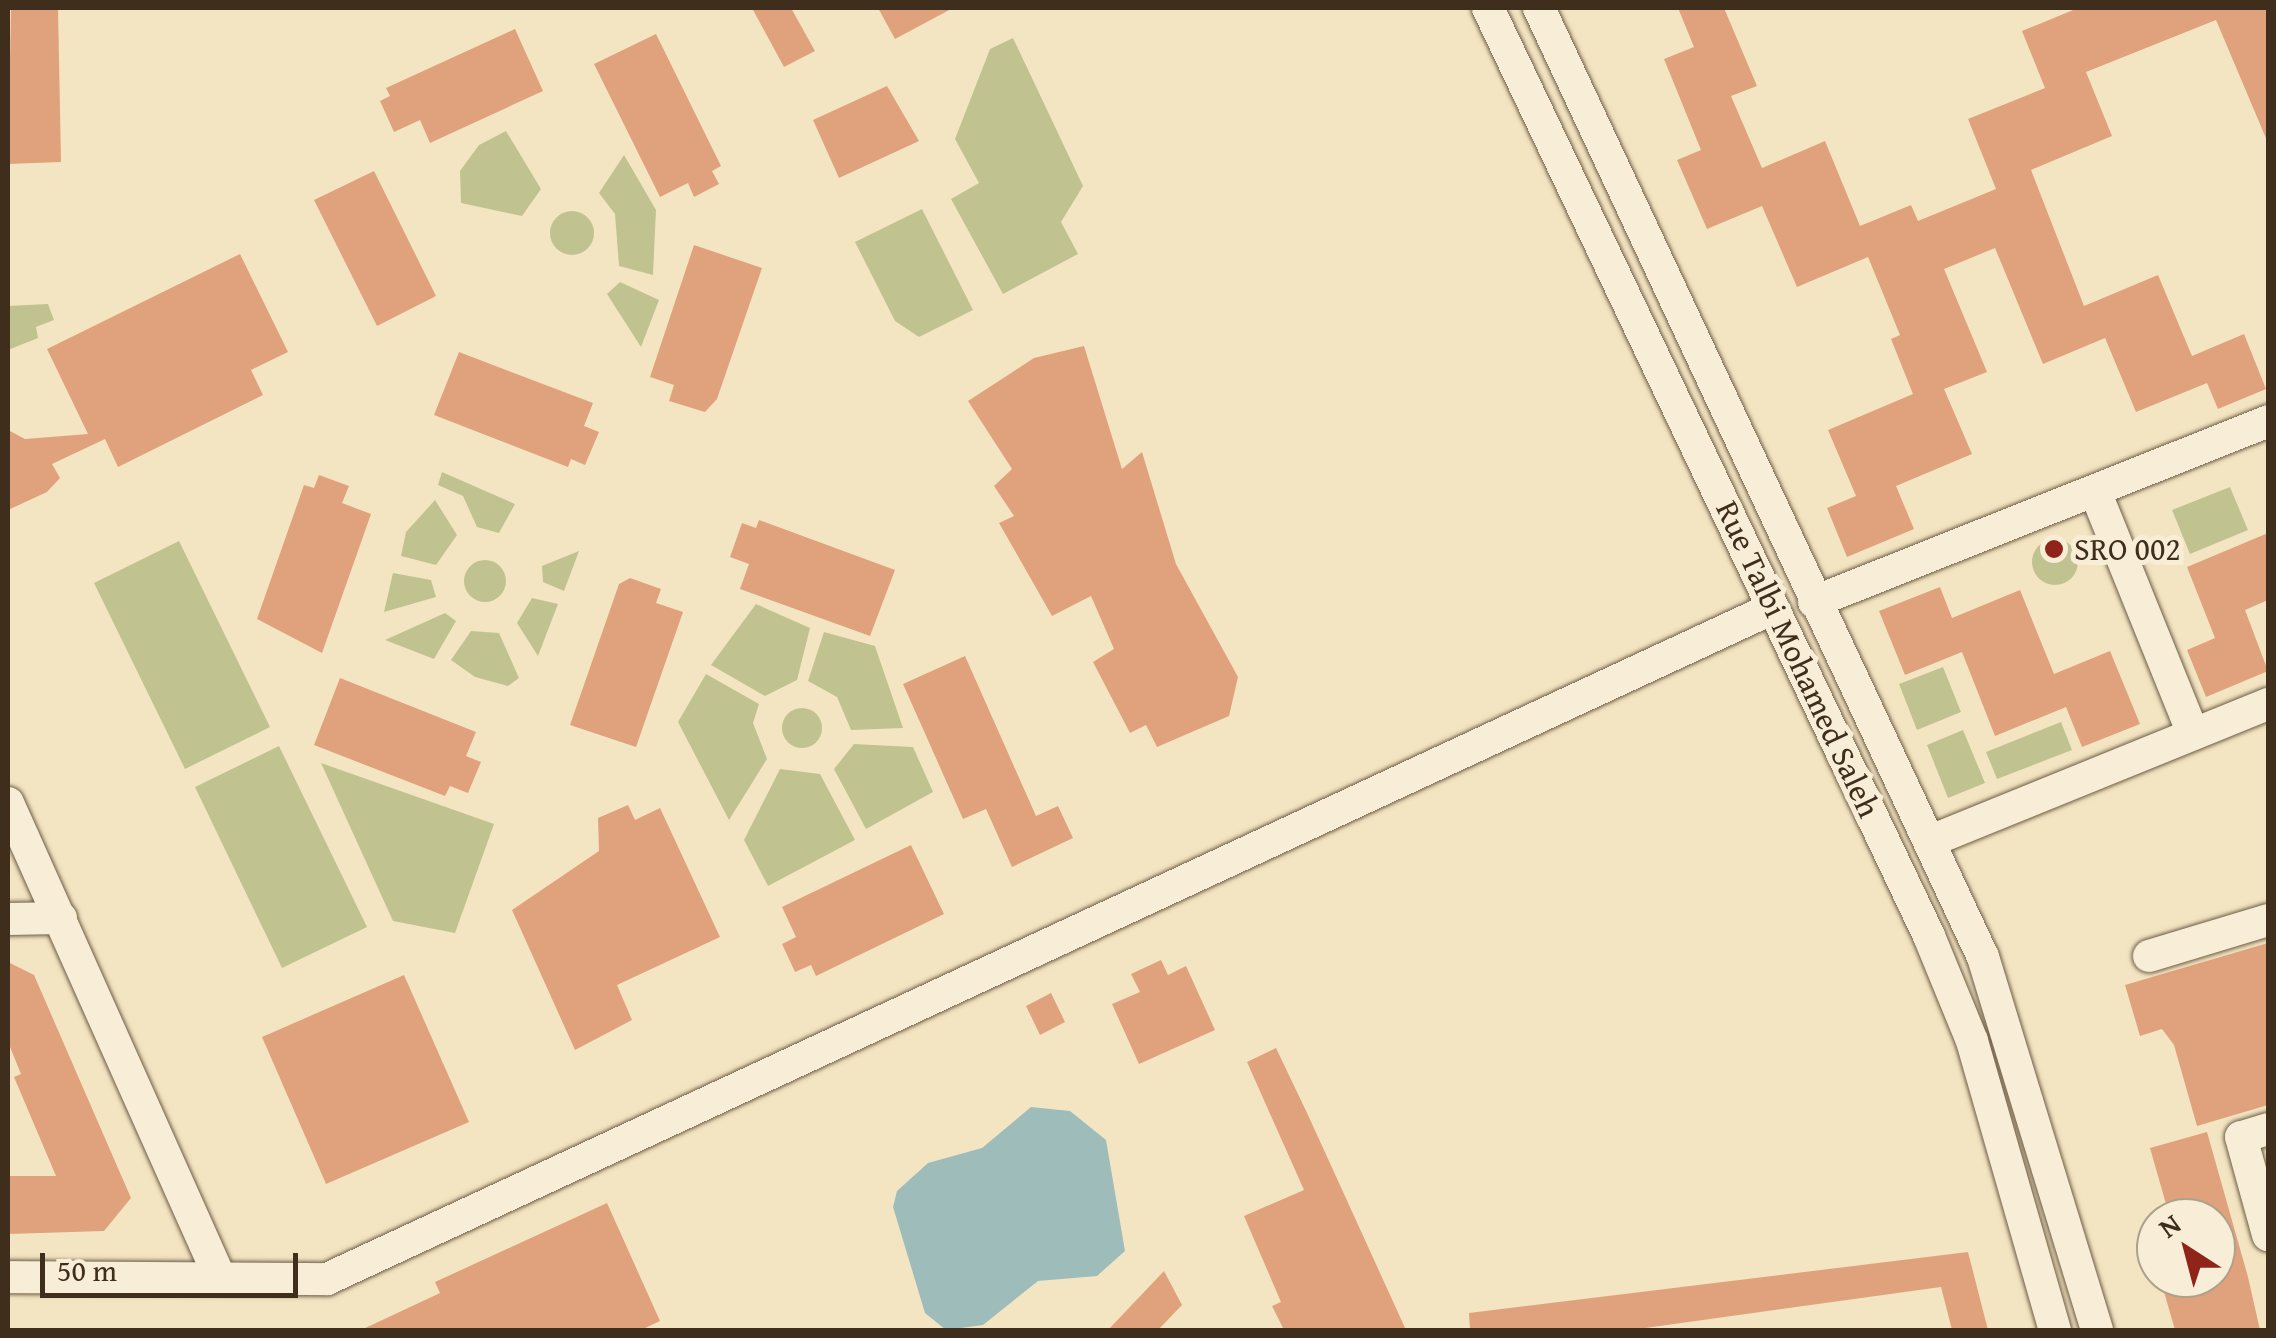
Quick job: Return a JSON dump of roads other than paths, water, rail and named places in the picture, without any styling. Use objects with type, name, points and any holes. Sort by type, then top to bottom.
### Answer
[{"type":"street","name":"Rue Talbi Mohamed Saleh","points":[[1488,8],[1773,608],[1972,1041],[2055,1330]]},
{"type":"street","name":"Rue Talbi Mohamed Saleh","points":[[1539,8],[1814,602],[1933,840],[2020,1057],[2096,1330]]},
{"type":"street","points":[[1814,602],[2268,422]]},
{"type":"street","points":[[2095,490],[2193,734]]},
{"type":"street","points":[[8,1277],[327,1279],[1773,608]]},
{"type":"street","points":[[1933,840],[2268,704]]},
{"type":"street","points":[[8,803],[220,1278]]},
{"type":"street","points":[[8,920],[62,918]]},
{"type":"street","points":[[2149,956],[2268,920]]},
{"type":"street","points":[[2268,1129],[2241,1137],[2268,1235]]},
{"type":"water","points":[[1031,1107],[1070,1111],[1106,1140],[1125,1251],[1097,1276],[1038,1281],[983,1325],[946,1330],[925,1313],[893,1207],[897,1191],[928,1163],[982,1148]]},
{"type":"place","name":"SRO 002","points":[[2054,549]]}]
